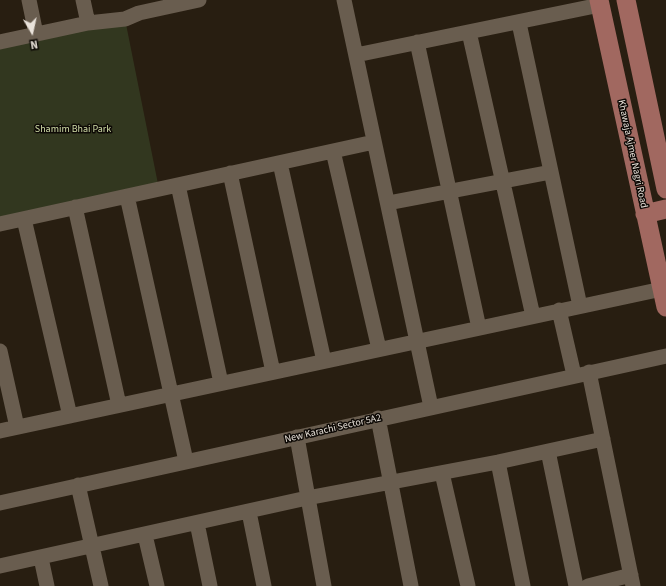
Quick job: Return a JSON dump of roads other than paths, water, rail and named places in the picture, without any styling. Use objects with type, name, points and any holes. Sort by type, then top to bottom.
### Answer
[{"type":"main road","points":[[626,0],[662,156],[666,189]]},
{"type":"main road","name":"Khawaja Ajmer Nagri Road","points":[[599,3],[664,298]]},
{"type":"main road","points":[[645,214],[666,209]]},
{"type":"street","points":[[29,0],[36,34]]},
{"type":"street","points":[[83,0],[88,23]]},
{"type":"street","points":[[344,0],[431,406]]},
{"type":"street","points":[[0,42],[88,23],[125,19],[138,6],[193,1]]},
{"type":"street","points":[[356,55],[519,23],[599,3]]},
{"type":"street","points":[[519,23],[580,306]]},
{"type":"street","points":[[469,32],[533,316]]},
{"type":"street","points":[[417,42],[479,328]]},
{"type":"street","points":[[0,224],[374,142]]},
{"type":"street","points":[[333,151],[379,349]]},
{"type":"street","points":[[280,163],[324,361]]},
{"type":"street","points":[[388,204],[551,172]]},
{"type":"street","points":[[230,173],[272,372]]},
{"type":"street","points":[[178,185],[220,383]]},
{"type":"street","points":[[127,196],[186,461]]},
{"type":"street","points":[[75,208],[120,405]]},
{"type":"street","points":[[24,219],[70,416]]},
{"type":"street","points":[[0,431],[559,310],[580,306],[664,298]]},
{"type":"street","points":[[559,310],[603,439],[632,581],[588,586]]},
{"type":"street","points":[[0,352],[18,427]]},
{"type":"street","name":"New Karachi Sector 5A2","points":[[0,503],[431,406],[666,356]]},
{"type":"street","points":[[378,418],[411,586]]},
{"type":"street","points":[[297,437],[324,586]]},
{"type":"street","points":[[0,566],[92,547],[307,498],[498,462],[603,439]]},
{"type":"street","points":[[548,452],[576,586]]},
{"type":"street","points":[[498,462],[523,586]]},
{"type":"street","points":[[442,473],[468,586]]},
{"type":"street","points":[[78,485],[101,586]]},
{"type":"street","points":[[248,512],[264,586]]},
{"type":"street","points":[[197,523],[210,586]]},
{"type":"street","points":[[145,535],[157,586]]},
{"type":"street","points":[[41,558],[47,586]]},
{"type":"park label","name":"Shamim Bhai Park","points":[[73,130]]}]
